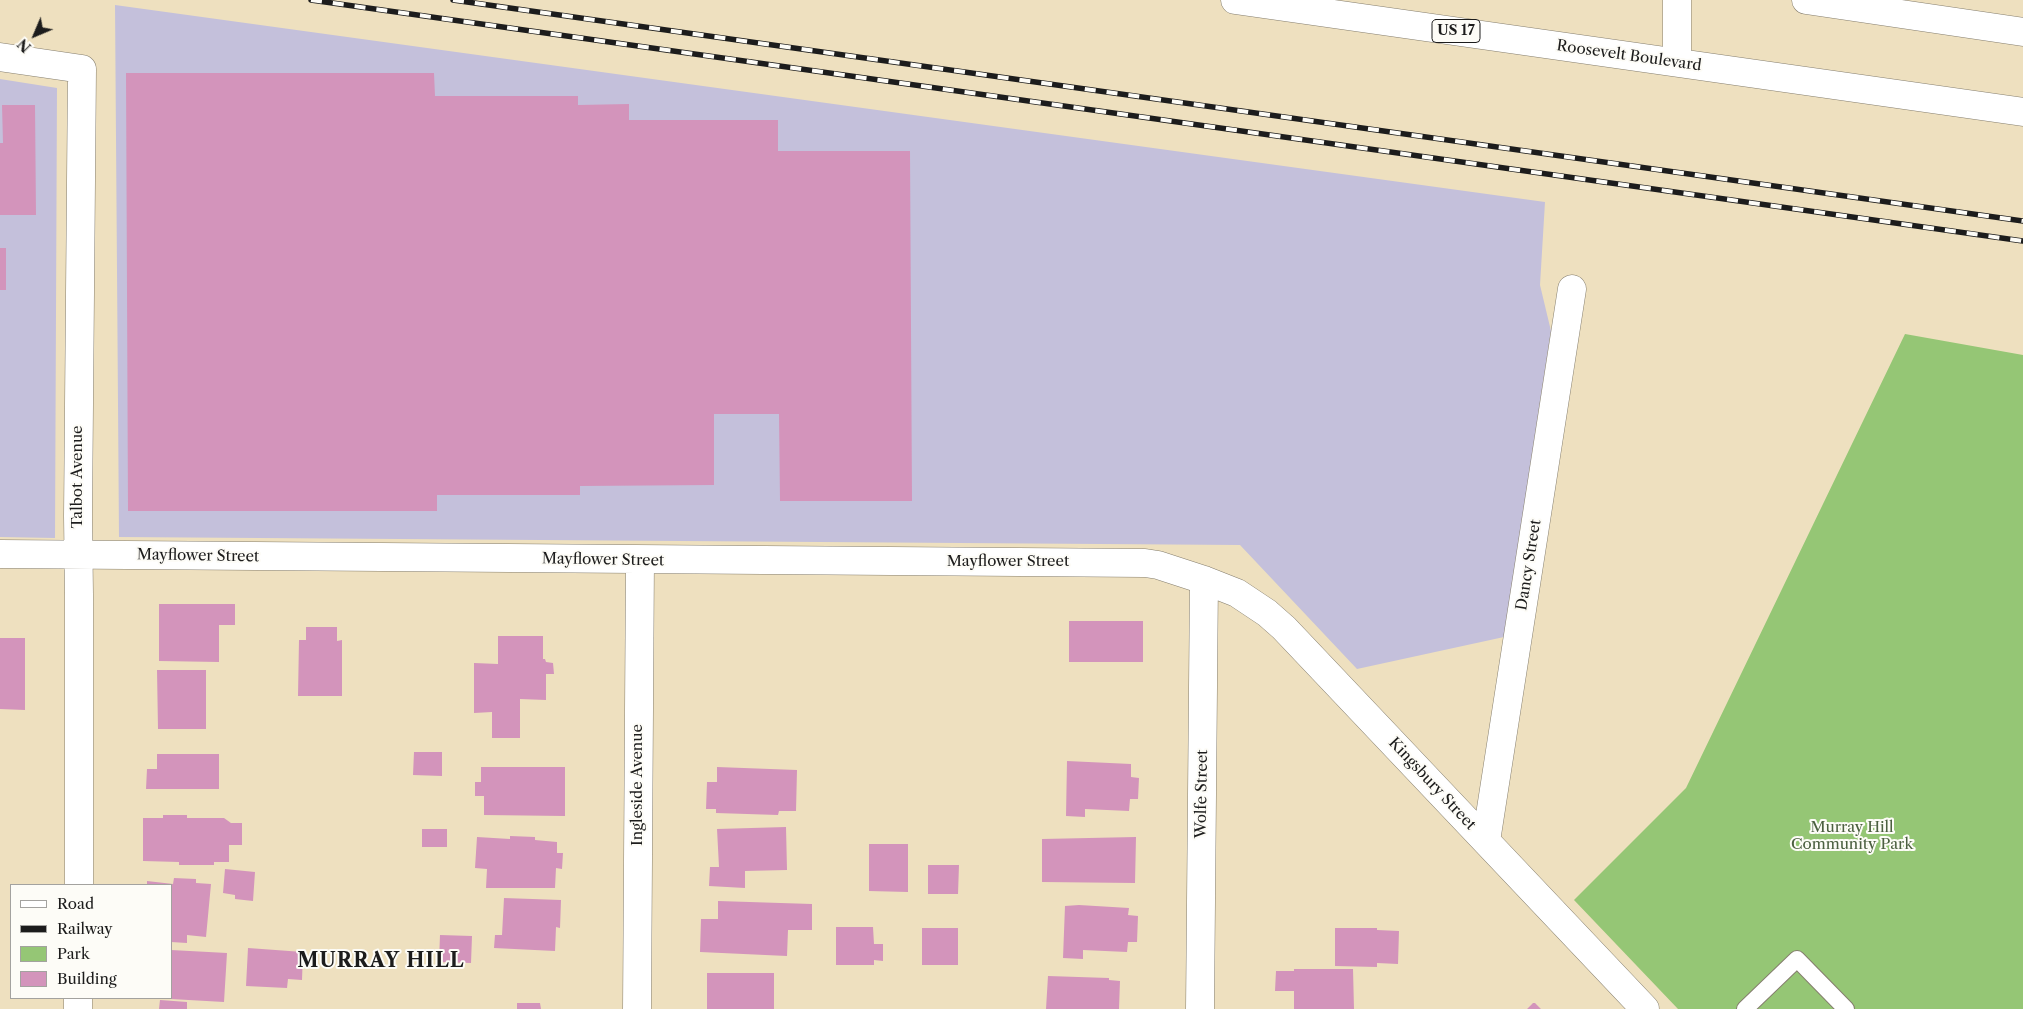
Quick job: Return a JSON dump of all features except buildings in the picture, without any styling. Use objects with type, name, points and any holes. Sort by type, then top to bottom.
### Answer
[{"type":"main road","name":"Roosevelt Boulevard","points":[[1234,0],[2023,112]]},
{"type":"main road","points":[[1676,0],[1677,62]]},
{"type":"main road","points":[[1806,0],[2023,32]]},
{"type":"main road","name":"Talbot Avenue","points":[[0,57],[82,69],[78,555],[79,884]]},
{"type":"main road","name":"Dancy Street","points":[[1486,842],[1572,288]]},
{"type":"main road","name":"Mayflower Street","points":[[0,554],[1146,563],[1204,580]]},
{"type":"main road","name":"Ingleside Avenue","points":[[637,1009],[640,560]]},
{"type":"main road","name":"Kingsbury Street","points":[[1204,580],[1236,593],[1267,613],[1284,628],[1645,1009]]},
{"type":"main road","name":"Wolfe Street","points":[[1200,1009],[1204,580]]},
{"type":"lane","points":[[1745,1009],[1797,959],[1846,1009]]},
{"type":"shaded area","points":[[115,5],[1545,202],[1540,285],[1551,331],[1504,637],[1357,669],[1240,545],[119,537]]},
{"type":"shaded area","points":[[0,79],[57,88],[55,538],[0,537]]},
{"type":"green space","name":"Murray Hill Community Park","points":[[1905,334],[2023,355],[2023,1009],[1678,1009],[1574,900],[1686,788]]},
{"type":"railway","points":[[311,0],[2023,241]]},
{"type":"railway","points":[[453,0],[2023,221]]},
{"type":"district","name":"MURRAY HILL","points":[[381,961]]}]
